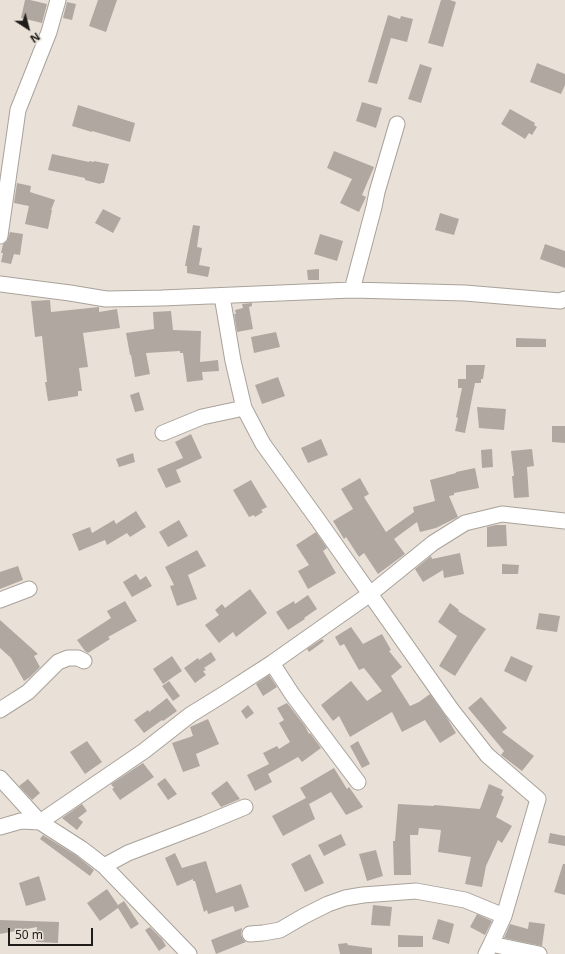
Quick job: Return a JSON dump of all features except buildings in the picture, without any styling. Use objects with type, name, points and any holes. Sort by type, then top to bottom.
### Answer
[{"type":"street","points":[[0,236],[18,110],[49,32],[58,0]]},
{"type":"street","points":[[352,290],[377,192],[397,124]]},
{"type":"street","points":[[0,284],[106,299],[222,296],[352,290],[465,294],[560,301],[565,299]]},
{"type":"street","points":[[222,296],[233,361],[244,408],[263,444],[451,709],[487,755],[538,799],[504,916],[489,949],[538,954]]},
{"type":"street","points":[[163,433],[202,416],[244,408]]},
{"type":"street","points":[[0,827],[21,821],[40,822],[144,751],[190,715],[272,663],[370,594],[433,543],[465,524],[502,514],[565,521]]},
{"type":"street","points":[[0,600],[29,589]]},
{"type":"street","points":[[0,710],[28,692],[58,662],[68,658],[78,658],[84,661]]},
{"type":"street","points":[[272,663],[292,694],[358,782]]},
{"type":"street","points":[[0,778],[40,822],[82,849],[104,866],[189,954]]},
{"type":"street","points":[[104,866],[128,853],[244,807]]},
{"type":"street","points":[[250,934],[280,930],[328,904],[344,898],[416,891],[465,900],[504,916]]}]
